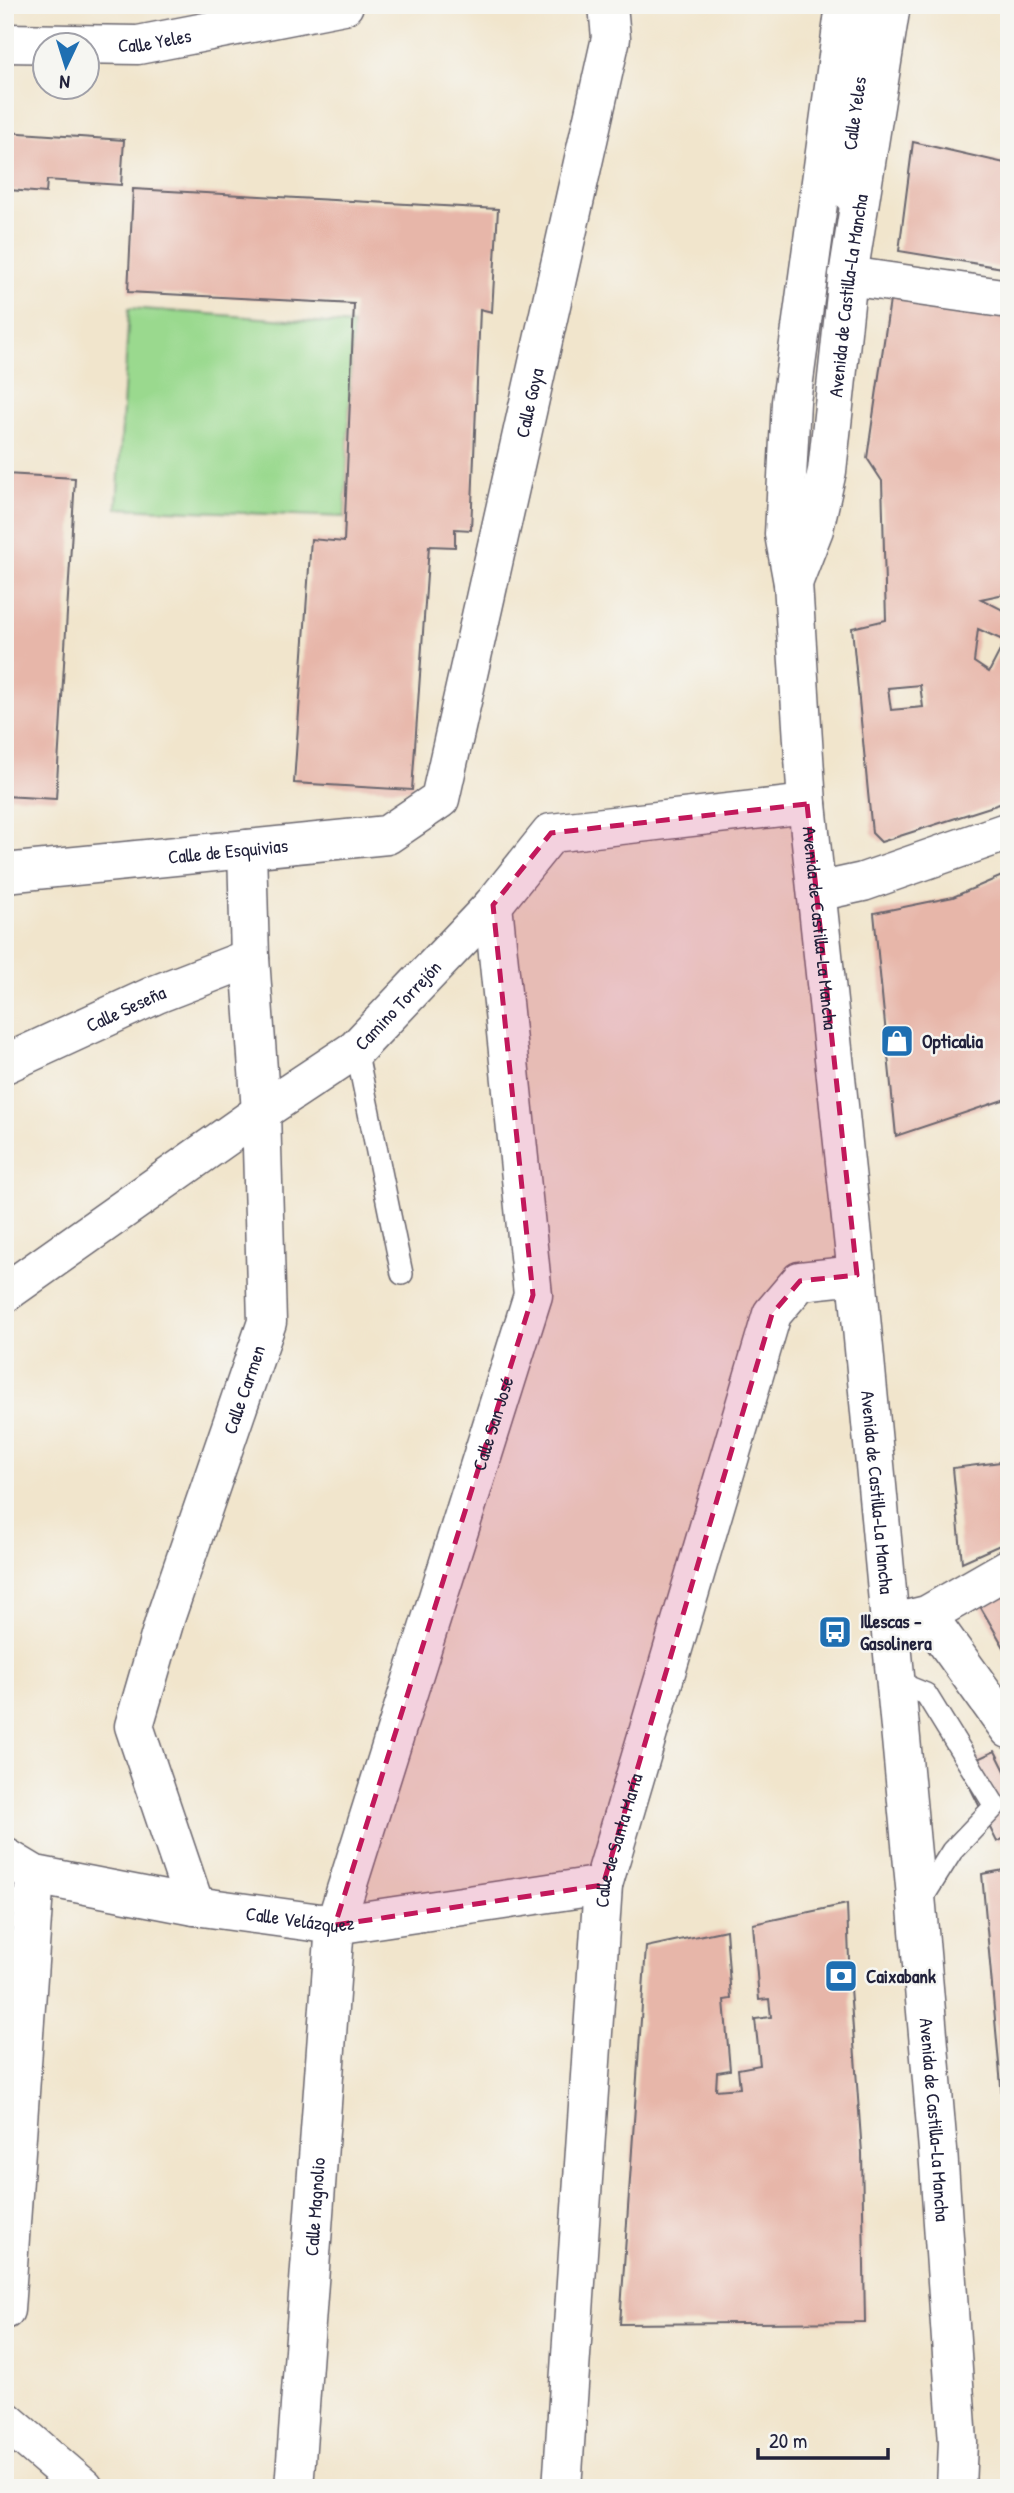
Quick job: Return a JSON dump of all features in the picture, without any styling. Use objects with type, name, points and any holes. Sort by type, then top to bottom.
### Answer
[{"type":"street","name":"Calle Yeles","points":[[5,43],[138,45],[344,5]]},
{"type":"street","name":"Calle Goya","points":[[440,799],[611,38],[608,5]]},
{"type":"street","name":"Avenida de Castilla-La Mancha","points":[[845,5],[791,402],[783,534],[793,583],[807,804],[857,1275],[917,1907],[938,2150],[957,2428],[956,2488]]},
{"type":"street","name":"Calle Yeles","points":[[858,221],[850,184],[850,142],[870,5]]},
{"type":"street","name":"Avenida de Castilla-La Mancha","points":[[793,583],[814,529],[827,471],[848,276],[891,5]]},
{"type":"street","points":[[848,276],[1009,299]]},
{"type":"street","name":"Calle de Esquivias","points":[[5,873],[387,835],[440,799]]},
{"type":"street","name":"Camino Torrejón","points":[[5,1293],[261,1112],[356,1049],[493,905],[551,833],[807,804]]},
{"type":"street","points":[[817,892],[863,882],[1009,831]]},
{"type":"street","name":"Calle Carmen","points":[[195,1906],[134,1726],[166,1616],[267,1322],[261,1112],[250,958],[247,849]]},
{"type":"street","name":"Calle San José","points":[[335,1925],[533,1295],[493,905]]},
{"type":"street","name":"Calle Seseña","points":[[5,1064],[157,994],[250,958]]},
{"type":"street","name":"Calle de Santa María","points":[[562,2488],[603,1885],[772,1314],[800,1281],[857,1275]]},
{"type":"street","points":[[889,1624],[927,1615],[1009,1568]]},
{"type":"street","points":[[927,1615],[1009,1729]]},
{"type":"street","points":[[5,2309],[20,1866]]},
{"type":"street","name":"Calle Velázquez","points":[[20,1866],[195,1906],[335,1925],[603,1885]]},
{"type":"street","name":"Calle Magnolio","points":[[295,2488],[335,1925]]},
{"type":"street","points":[[5,2420],[84,2488]]},
{"type":"lane","points":[[356,1049],[402,1274]]},
{"type":"lane","points":[[894,1681],[926,1693],[995,1805],[951,1851],[917,1907]]},
{"type":"highlighted area","points":[[807,804],[857,1275],[800,1281],[772,1314],[603,1885],[335,1925],[533,1295],[493,905],[551,833]]},
{"type":"green space","points":[[129,308],[353,325],[345,517],[117,508]]},
{"type":"building","points":[[5,132],[124,140],[121,185],[47,180],[46,193],[9,190],[9,180],[5,180]]},
{"type":"building","points":[[913,142],[1009,164],[1009,269],[899,251]]},
{"type":"building","points":[[133,189],[498,209],[492,312],[480,309],[471,530],[455,529],[455,547],[429,546],[412,790],[294,783],[311,539],[344,542],[354,304],[128,292]]},
{"type":"building","points":[[891,293],[1009,312],[1009,593],[981,599],[1009,613],[1009,801],[881,842],[872,833],[852,628],[886,620],[882,481],[867,458]],"holes":[[[978,629],[1005,641],[989,672],[974,662]],[[920,685],[923,707],[891,710],[888,688]]]},
{"type":"building","points":[[5,474],[75,478],[56,799],[5,796]]},
{"type":"building","points":[[1009,873],[1009,1098],[896,1136],[874,913],[953,897]]},
{"type":"building","points":[[1009,1461],[1009,1541],[962,1562],[953,1468]]},
{"type":"building","points":[[1009,1581],[1009,1656],[977,1601]]},
{"type":"building","points":[[995,1751],[1009,1779],[1009,1836],[997,1842],[960,1767]]},
{"type":"building","points":[[1009,1869],[1009,2153],[1007,2153],[982,1874]]},
{"type":"building","points":[[847,1904],[862,2153],[865,2322],[620,2324],[646,1947],[726,1930],[731,1999],[724,2000],[730,2070],[717,2072],[716,2090],[740,2088],[738,2069],[760,2065],[755,2019],[771,2017],[769,1999],[759,2000],[753,1924]]},
{"type":"place","name":"Opticalia","points":[[897,1041]]},
{"type":"place","name":"Illescas - Gasolinera","points":[[835,1632]]},
{"type":"place","name":"Caixabank","points":[[841,1976]]}]
